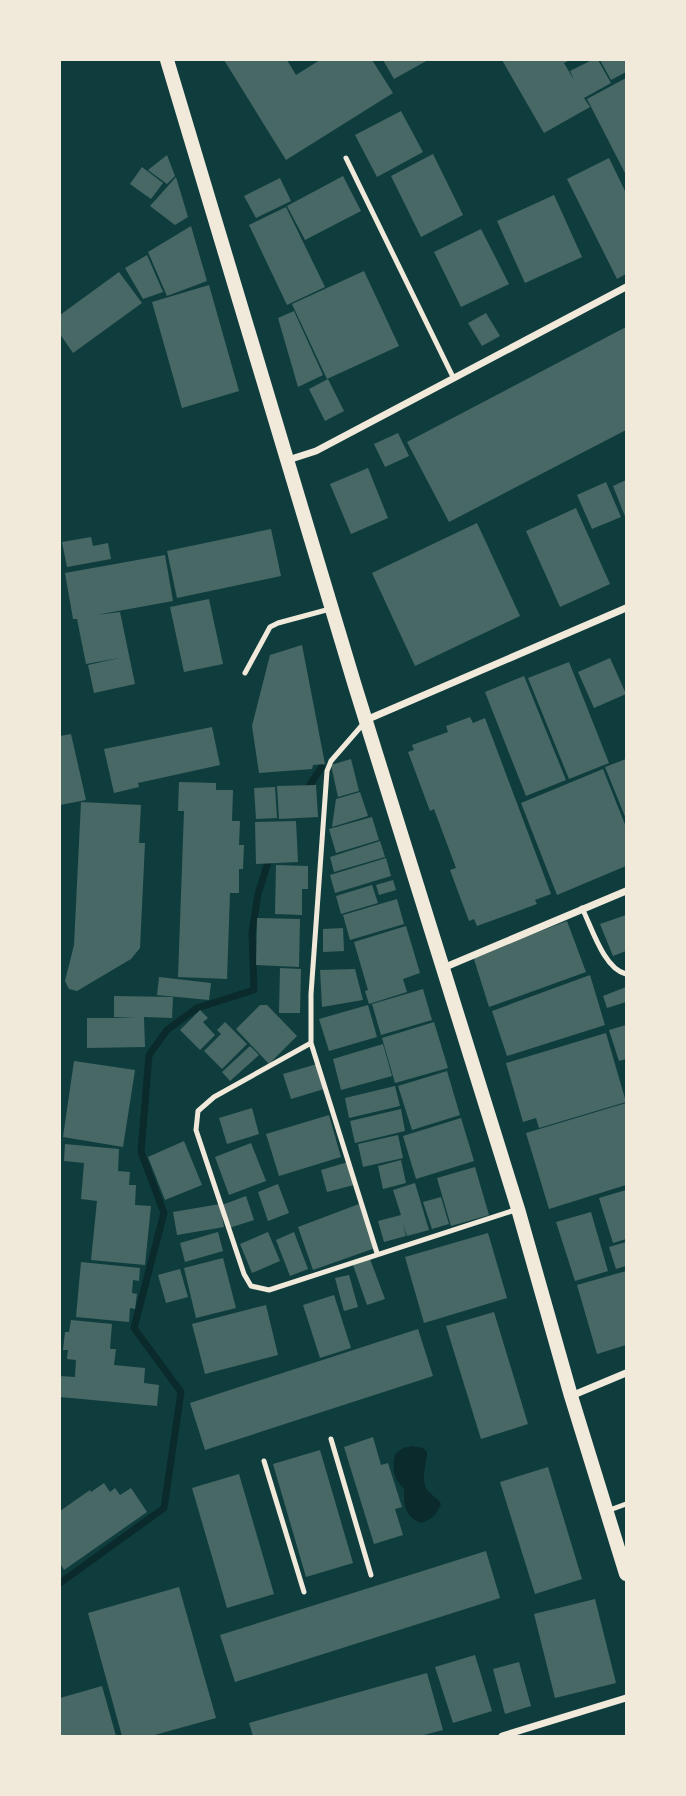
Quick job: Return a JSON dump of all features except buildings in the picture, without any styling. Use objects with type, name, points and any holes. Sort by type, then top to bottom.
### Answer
[{"type":"main road","points":[[167,60],[366,720],[518,1209],[626,1574]]},
{"type":"street","points":[[288,460],[316,451],[626,287]]},
{"type":"street","points":[[366,720],[626,608]]},
{"type":"street","points":[[442,968],[626,891]]},
{"type":"street","points":[[571,1395],[626,1373]]},
{"type":"street","points":[[502,1737],[626,1698]]},
{"type":"lane","points":[[346,158],[453,377]]},
{"type":"lane","points":[[245,673],[270,627],[332,608]]},
{"type":"lane","points":[[366,720],[331,761],[327,771],[311,994],[311,1042],[377,1253]]},
{"type":"lane","points":[[582,908],[608,961],[617,972],[626,974]]},
{"type":"lane","points":[[311,1042],[214,1097],[198,1111],[196,1130],[244,1274],[251,1286],[268,1290],[518,1209]]},
{"type":"lane","points":[[331,1439],[371,1574]]},
{"type":"lane","points":[[264,1461],[304,1592]]},
{"type":"lane","points":[[607,1511],[626,1504]]},
{"type":"water","points":[[412,1446],[423,1448],[427,1452],[424,1483],[441,1504],[434,1516],[421,1523],[411,1517],[406,1509],[404,1489],[394,1469],[395,1454]]},
{"type":"waterway","points":[[306,791],[321,768]]},
{"type":"waterway","points":[[60,1583],[164,1508],[181,1392],[134,1328],[164,1213],[141,1152],[149,1055],[167,1030],[197,1008],[254,990],[252,933],[258,894],[270,856]]}]
